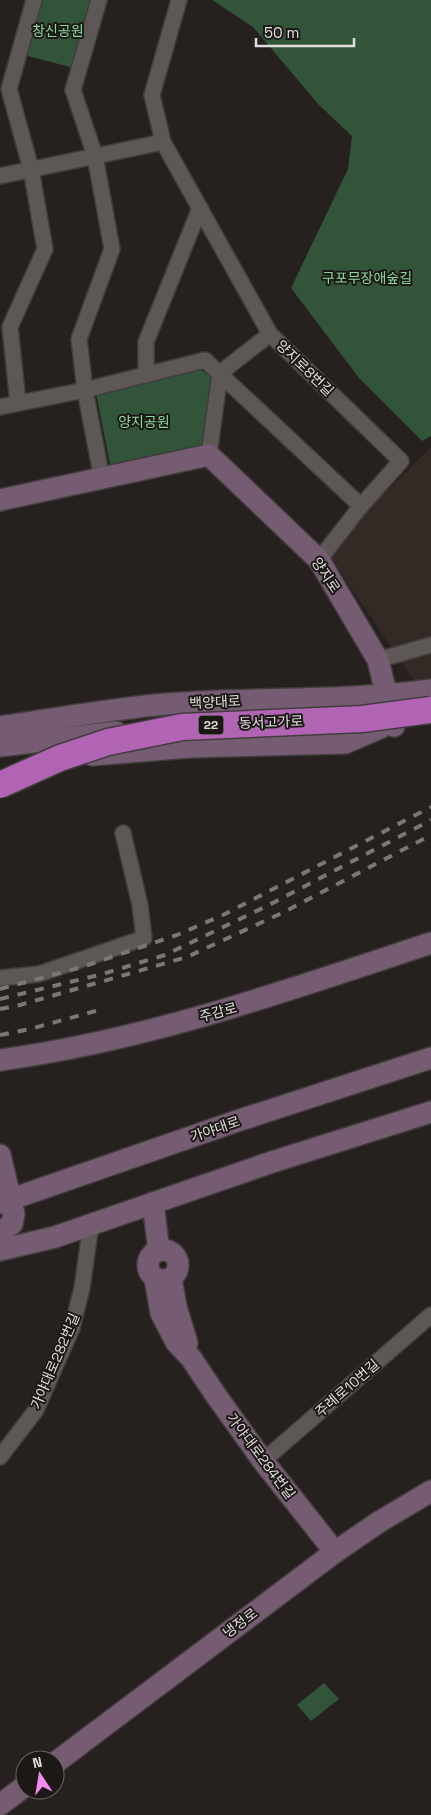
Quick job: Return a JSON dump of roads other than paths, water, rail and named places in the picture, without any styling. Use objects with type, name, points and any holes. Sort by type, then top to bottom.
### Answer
[{"type":"highway","name":"동서고가로","points":[[0,770],[65,742],[148,719],[193,712],[339,705],[431,694]]},
{"type":"highway","name":"동서고가로","points":[[0,785],[60,758],[108,742],[182,727],[362,719],[431,710]]},
{"type":"main road","points":[[0,500],[209,456]]},
{"type":"main road","name":"양지로","points":[[209,456],[319,560],[378,660],[386,696],[388,726]]},
{"type":"main road","name":"백양대로","points":[[0,728],[106,710],[166,704],[386,696],[431,690]]},
{"type":"main road","points":[[0,746],[119,731],[226,734],[431,722]]},
{"type":"main road","points":[[0,790],[26,771],[94,755],[190,747],[345,743],[388,726]]},
{"type":"main road","name":"주감로","points":[[0,1060],[36,1055],[131,1036],[253,1002],[431,943]]},
{"type":"main road","name":"가야대로","points":[[6,1201],[234,1122],[431,1058]]},
{"type":"main road","points":[[0,1250],[55,1236],[272,1162],[431,1112]]},
{"type":"main road","points":[[0,1155],[6,1201],[14,1214],[12,1224],[0,1232]]},
{"type":"main road","name":"가야대로284번길","points":[[153,1202],[159,1251],[151,1256],[148,1266],[151,1275],[163,1278],[161,1313],[176,1342],[191,1358],[263,1461],[335,1552]]},
{"type":"main road","name":"냉정로","points":[[65,1755],[335,1552],[379,1522],[431,1491]]},
{"type":"main road","points":[[0,1805],[15,1794]]},
{"type":"street","points":[[18,404],[10,327],[45,249],[31,169],[9,89],[34,0]]},
{"type":"street","points":[[99,0],[73,90],[95,156],[112,250],[78,339],[102,479]]},
{"type":"street","name":"양지로8번길","points":[[179,0],[152,96],[163,142],[270,334],[400,461],[361,506],[319,560]]},
{"type":"street","points":[[0,176],[163,142]]},
{"type":"street","points":[[146,375],[146,342],[200,208]]},
{"type":"street","points":[[209,456],[220,373],[270,334]]},
{"type":"street","points":[[0,407],[86,390],[206,360],[361,506]]},
{"type":"street","points":[[378,660],[431,644]]},
{"type":"street","points":[[0,978],[39,974],[144,938],[140,905],[123,833]]},
{"type":"street","name":"가야대로282번길","points":[[0,1457],[36,1410],[72,1328],[82,1288],[91,1224]]},
{"type":"street","name":"주례로10번길","points":[[263,1461],[431,1315]]},
{"type":"railway","points":[[0,989],[82,967],[177,935],[223,915],[431,807]]},
{"type":"railway","points":[[0,999],[99,975],[165,955],[267,906],[431,820]]},
{"type":"railway","points":[[0,1009],[20,1005],[187,957],[284,912],[431,835]]},
{"type":"railway","points":[[0,1035],[30,1029],[103,1009]]},
{"type":"park label","name":"창신공원","points":[[58,31]]},
{"type":"park label","name":"구포무장애숲길","points":[[367,278]]},
{"type":"park label","name":"양지공원","points":[[144,422]]}]
